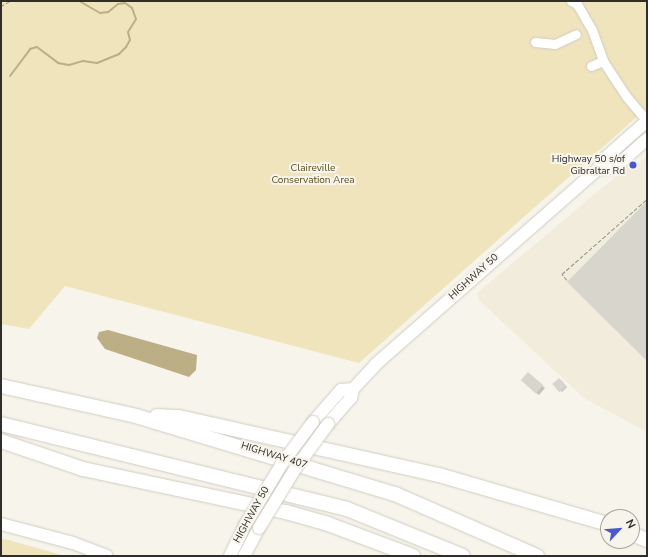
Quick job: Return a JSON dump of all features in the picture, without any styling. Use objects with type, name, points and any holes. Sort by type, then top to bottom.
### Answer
[{"type":"highway","name":"HIGHWAY 407","points":[[1,386],[136,416],[395,494],[537,556]]},
{"type":"highway","points":[[136,416],[179,417],[439,474],[600,522]]},
{"type":"highway","points":[[1,424],[347,509],[463,556]]},
{"type":"highway","points":[[1,441],[83,468],[286,512],[328,524],[413,556]]},
{"type":"main road","name":"HIGHWAY 50","points":[[244,556],[290,475],[328,424],[351,398],[353,389],[376,364],[598,169],[605,158],[647,121]]},
{"type":"main road","points":[[598,169],[614,168],[647,139]]},
{"type":"main road","name":"HIGHWAY 50","points":[[230,556],[245,525],[283,462],[313,422],[342,390],[353,389]]},
{"type":"main road","points":[[1,524],[73,543],[107,556]]},
{"type":"lane","points":[[571,1],[578,4],[592,30],[602,61],[626,96],[647,121]]},
{"type":"lane","points":[[536,42],[552,44],[576,34]]},
{"type":"lane","points":[[591,66],[602,61]]},
{"type":"path","points":[[1,6],[10,1]]},
{"type":"path","points":[[567,280],[562,274],[647,199]]},
{"type":"shaded area","points":[[647,156],[647,432],[584,398],[479,300],[477,293],[627,167],[630,170]]},
{"type":"shaded area","points":[[108,330],[197,355],[196,370],[189,377],[105,349],[97,338],[99,332]]},
{"type":"green space","name":"Claireville Conservation Area","points":[[1,1],[647,1],[647,108],[359,363],[65,286],[29,329],[1,324]]},
{"type":"green space","points":[[1,538],[37,548],[65,556],[1,556]]},
{"type":"building","points":[[647,201],[647,361],[567,282]]},
{"type":"building","points":[[528,372],[543,385],[536,393],[521,380]]},
{"type":"building","points":[[559,378],[566,386],[559,392],[552,384]]},
{"type":"waterway","points":[[10,76],[30,49],[37,47],[58,63],[69,65],[83,61],[97,63],[119,54],[126,47],[130,40],[128,32],[136,19],[132,8],[125,3],[118,4],[108,12],[100,13],[79,1]]},
{"type":"place","name":"Highway 50 s/of Gibraltar Rd","points":[[633,165]]}]
